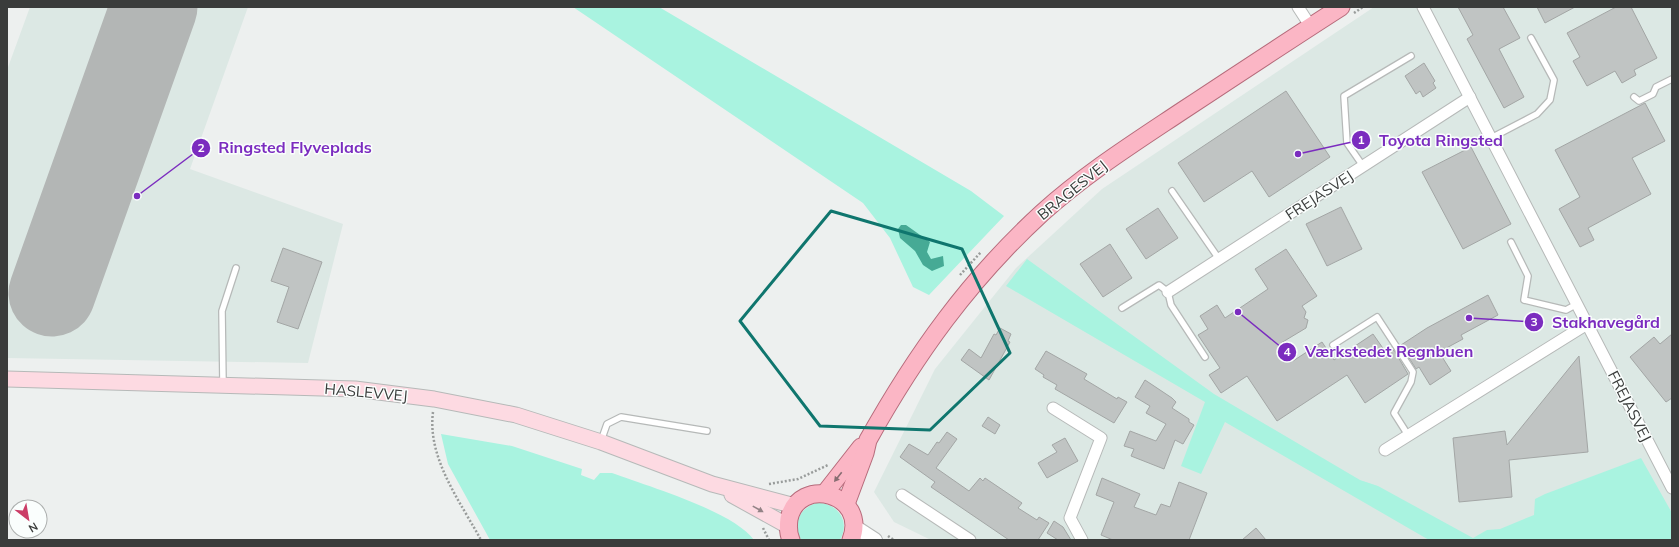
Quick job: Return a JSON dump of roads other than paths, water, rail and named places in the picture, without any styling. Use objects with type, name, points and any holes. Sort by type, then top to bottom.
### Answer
[{"type":"main road","name":"BRAGESVEJ","points":[[825,493],[858,449],[868,440],[918,356],[961,298],[1043,212],[1114,157],[1311,26],[1346,11]]},
{"type":"main road","name":"HASLEVVEJ","points":[[7,379],[223,384],[354,389],[434,399],[516,415],[601,442],[712,484],[795,506]]},
{"type":"main road","name":"BRAGESVEJ","points":[[846,504],[866,453],[868,440]]},
{"type":"main road","name":"HASLEVVEJ","points":[[712,484],[789,533]]},
{"type":"main road","points":[[789,533],[790,515],[795,506],[803,498],[814,494],[825,493],[834,496],[846,504],[852,514],[853,534]]},
{"type":"street","points":[[1298,7],[1311,26]]},
{"type":"street","name":"FREJASVEJ","points":[[1423,7],[1672,488]]},
{"type":"street","name":"FREJASVEJ","points":[[1168,292],[1470,97]]},
{"type":"street","points":[[1385,450],[1587,324]]},
{"type":"street","points":[[1053,408],[1101,438],[1070,518],[1082,540]]},
{"type":"street","points":[[902,495],[970,540]]},
{"type":"street","points":[[853,534],[879,537]]},
{"type":"lane","points":[[1492,138],[1537,114],[1550,100],[1554,80],[1531,38]]},
{"type":"lane","points":[[1363,166],[1346,143],[1344,96],[1411,56]]},
{"type":"lane","points":[[1634,97],[1639,101],[1653,94],[1656,87],[1672,79]]},
{"type":"lane","points":[[1172,191],[1219,259]]},
{"type":"lane","points":[[1510,242],[1528,276],[1524,300],[1566,310],[1577,304]]},
{"type":"lane","points":[[223,384],[222,311],[236,268]]},
{"type":"lane","points":[[1122,308],[1159,285],[1168,292],[1171,306],[1205,357]]},
{"type":"lane","points":[[1334,345],[1377,317],[1413,372],[1411,382],[1394,413],[1408,435]]},
{"type":"lane","points":[[601,442],[607,424],[621,417],[707,431]]},
{"type":"place","name":"Toyota Ringsted","points":[[1298,154]]},
{"type":"place","name":"Ringsted Flyveplads","points":[[137,196]]},
{"type":"place","name":"Værkstedet Regnbuen","points":[[1238,312]]},
{"type":"place","name":"Stakhavegård","points":[[1469,318]]}]
